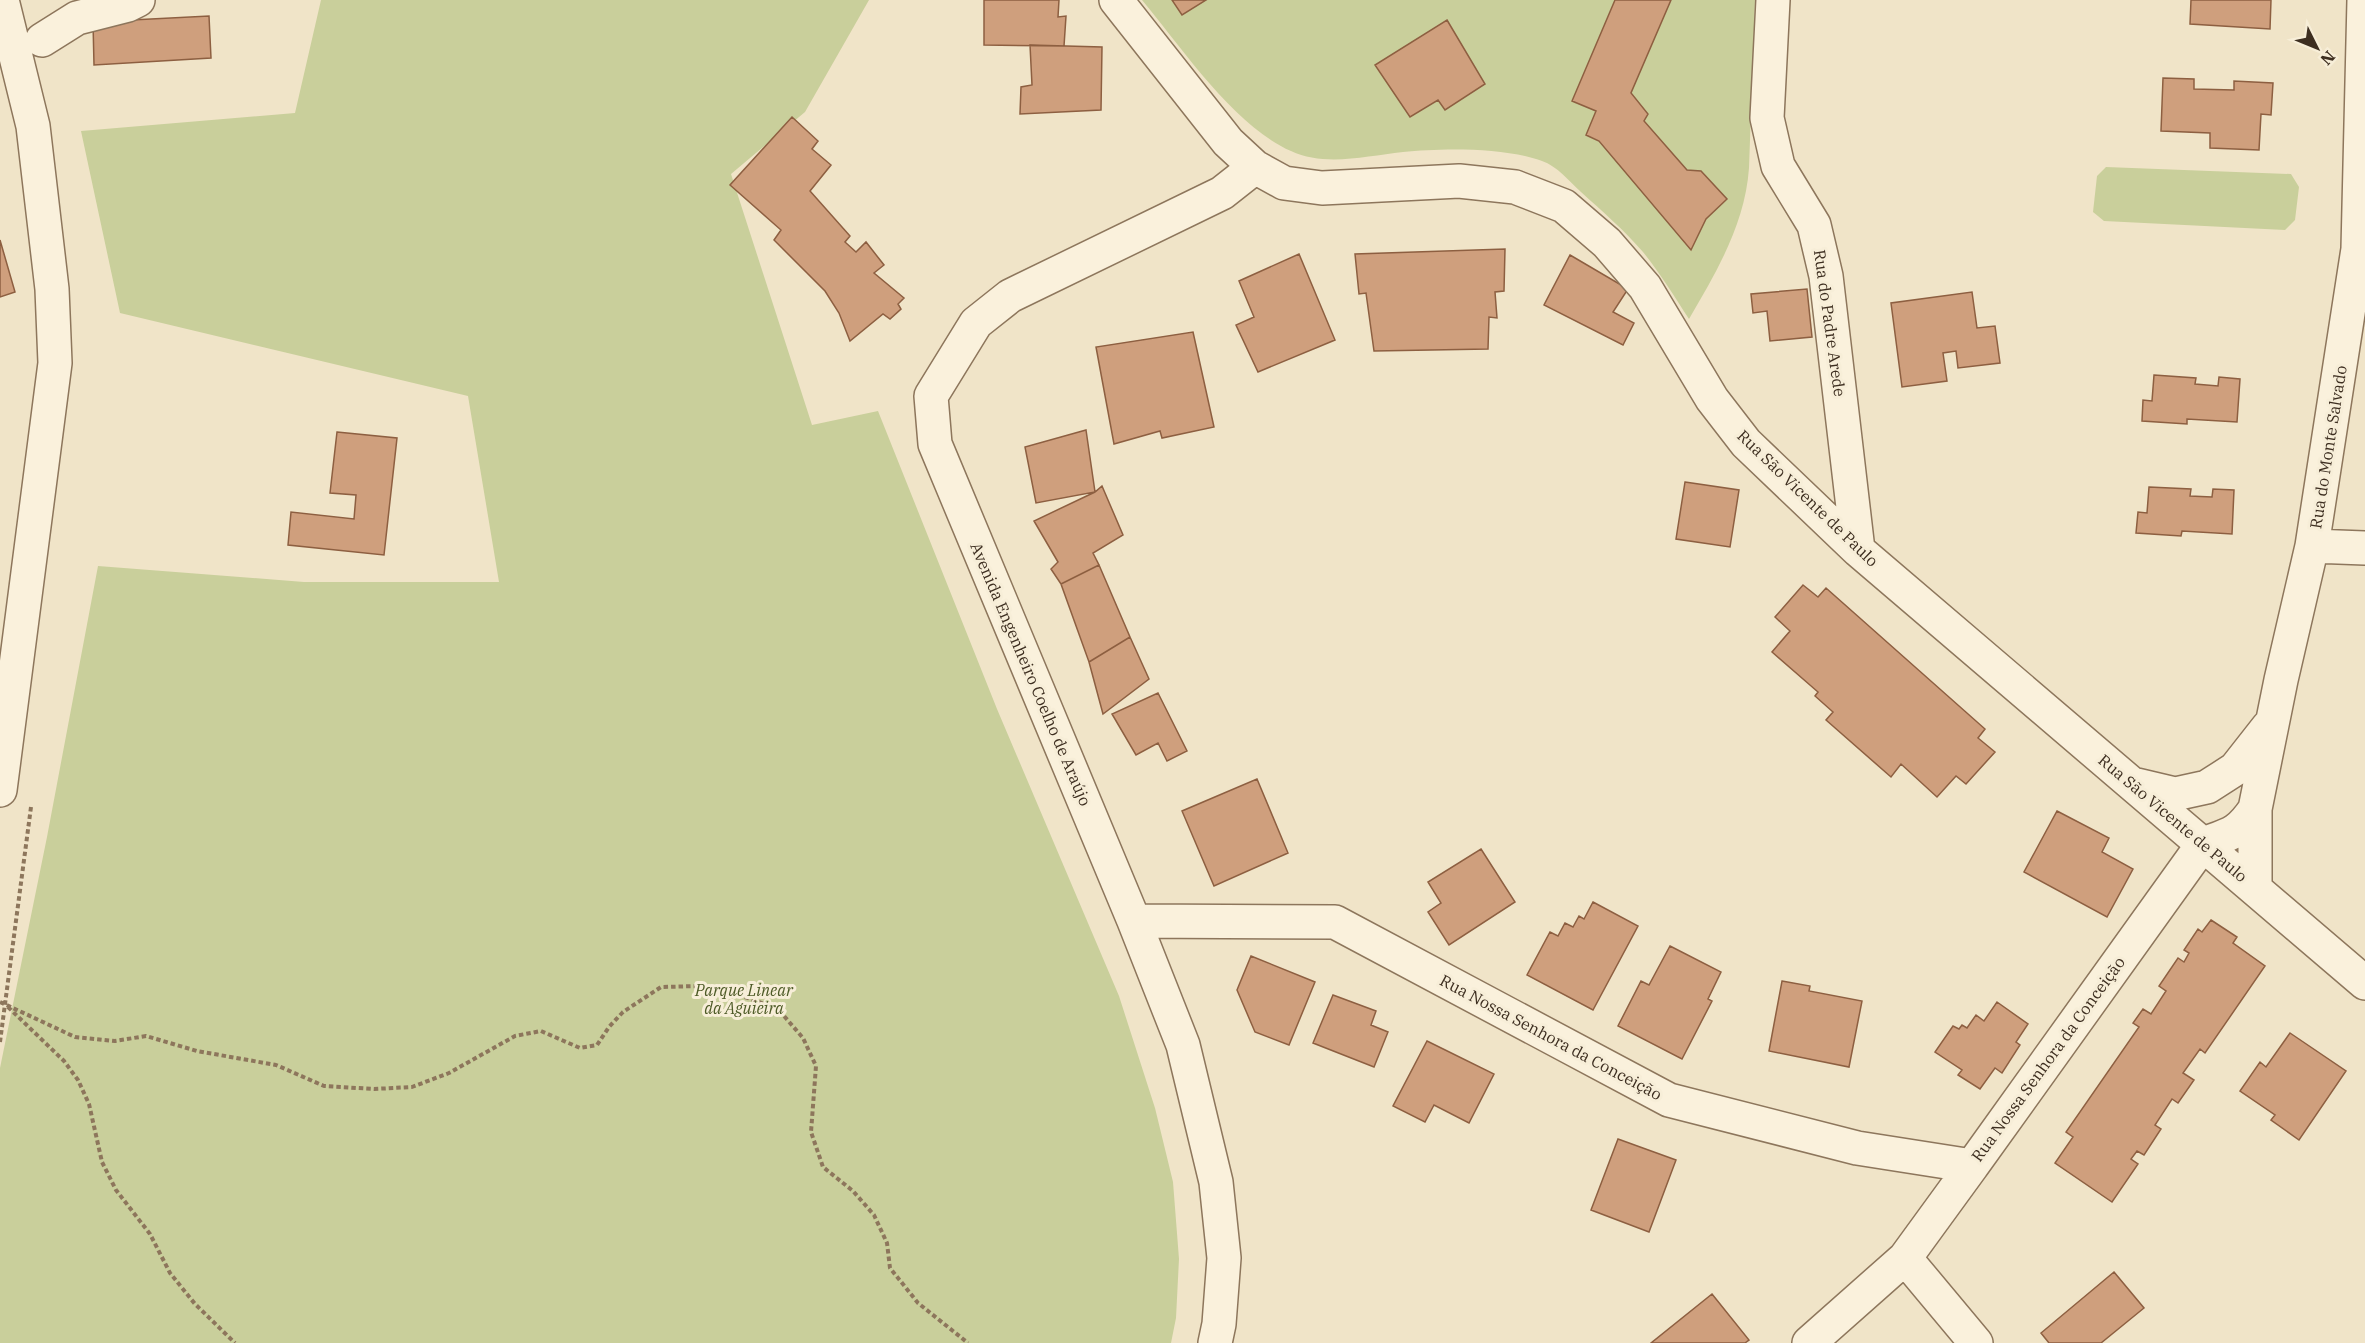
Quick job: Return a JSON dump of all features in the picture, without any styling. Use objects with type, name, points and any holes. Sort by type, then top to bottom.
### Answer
[{"type":"street","points":[[0,790],[55,363],[52,289],[33,126],[2,0]]},
{"type":"street","points":[[42,40],[77,18],[128,5],[138,0]]},
{"type":"street","name":"Rua São Vicente de Paulo","points":[[1116,0],[1228,142],[1255,166],[1284,183],[1322,188],[1459,181],[1515,187],[1564,206],[1607,243],[1646,287],[1712,399],[1746,443],[1858,550],[2365,983]]},
{"type":"street","name":"Rua do Padre Arede","points":[[1773,0],[1767,118],[1778,166],[1814,225],[1826,276],[1858,550]]},
{"type":"street","name":"Rua do Monte Salvado","points":[[2255,888],[2255,809],[2271,724],[2312,546],[2358,249],[2364,0]]},
{"type":"street","name":"Avenida Engenheiro Coelho de Araújo","points":[[1215,1343],[1219,1324],[1224,1258],[1216,1182],[1184,1045],[935,444],[931,396],[976,323],[1010,296],[1222,193],[1255,166]]},
{"type":"street","points":[[2312,546],[2365,548]]},
{"type":"street","points":[[2133,784],[2175,794],[2207,787],[2235,768],[2271,724]]},
{"type":"street","points":[[2203,844],[2244,826],[2255,809]]},
{"type":"street","name":"Rua Nossa Senhora da Conceição","points":[[1134,921],[1335,922],[1669,1100],[1857,1148],[1972,1166],[2203,844]]},
{"type":"street","points":[[1809,1343],[1905,1258],[1972,1166]]},
{"type":"street","points":[[1905,1258],[1976,1343]]},
{"type":"path","points":[[3,1003],[75,1037],[115,1041],[146,1036],[197,1051],[276,1065],[324,1086],[374,1089],[412,1087],[449,1072],[516,1036],[541,1031],[580,1048],[597,1045],[623,1012],[661,987],[701,986],[748,998],[778,1009],[803,1038],[816,1066],[811,1132],[823,1167],[853,1191],[874,1215],[886,1243],[890,1268],[918,1303],[968,1343]]},
{"type":"path","points":[[3,1003],[64,1061],[78,1080],[89,1104],[102,1162],[116,1190],[150,1234],[170,1273],[195,1304],[235,1343]]},
{"type":"green space","name":"Parque Linear da Aguieira","points":[[321,0],[869,0],[805,112],[731,174],[812,425],[878,411],[997,709],[1119,996],[1155,1108],[1173,1182],[1179,1259],[1176,1318],[1171,1343],[0,1343],[0,1068],[47,837],[98,566],[304,582],[499,582],[468,396],[120,313],[81,131],[295,113]]},
{"type":"green space","points":[[1142,0],[1755,0],[1749,168],[1736,228],[1710,283],[1689,319],[1636,244],[1553,166],[1527,156],[1492,151],[1454,149],[1332,159],[1304,156],[1291,151],[1249,124],[1229,105]]},
{"type":"green space","points":[[2106,167],[2291,174],[2299,187],[2295,220],[2285,230],[2104,221],[2093,212],[2097,176]]},
{"type":"building","points":[[984,0],[1059,0],[1058,17],[1066,16],[1064,46],[984,45]]},
{"type":"building","points":[[1172,0],[1206,0],[1182,15]]},
{"type":"building","points":[[1615,0],[1671,0],[1631,93],[1648,114],[1644,121],[1687,170],[1701,171],[1727,199],[1706,219],[1691,250],[1599,141],[1586,135],[1596,111],[1572,101]]},
{"type":"building","points":[[2191,0],[2271,0],[2270,29],[2190,24]]},
{"type":"building","points":[[209,16],[211,58],[94,65],[93,22]]},
{"type":"building","points":[[1447,20],[1485,84],[1445,110],[1438,100],[1410,117],[1375,65]]},
{"type":"building","points":[[1030,45],[1102,47],[1101,110],[1020,114],[1021,87],[1032,85]]},
{"type":"building","points":[[2163,78],[2194,79],[2194,89],[2234,90],[2234,81],[2273,83],[2271,115],[2261,114],[2259,150],[2210,148],[2210,133],[2161,131]]},
{"type":"building","points":[[792,117],[818,141],[812,149],[831,165],[810,191],[850,236],[845,242],[856,252],[866,242],[884,265],[874,273],[904,298],[898,304],[901,309],[890,319],[883,314],[850,341],[839,313],[825,291],[774,240],[781,230],[730,185]]},
{"type":"building","points":[[0,240],[15,292],[0,297]]},
{"type":"building","points":[[1505,249],[1504,291],[1495,292],[1497,318],[1489,317],[1488,349],[1374,351],[1366,293],[1359,294],[1355,254]]},
{"type":"building","points":[[1299,254],[1335,340],[1258,372],[1236,325],[1254,317],[1239,281]]},
{"type":"building","points":[[1570,255],[1628,289],[1613,312],[1634,323],[1623,345],[1544,305]]},
{"type":"building","points":[[1807,289],[1812,337],[1770,341],[1767,311],[1753,313],[1751,294]]},
{"type":"building","points":[[1972,292],[1977,328],[1995,326],[2000,363],[1958,368],[1956,351],[1943,353],[1947,381],[1902,387],[1891,303]]},
{"type":"building","points":[[1193,332],[1214,427],[1162,438],[1160,431],[1114,444],[1096,347]]},
{"type":"building","points":[[2154,375],[2196,378],[2195,384],[2218,386],[2219,377],[2240,379],[2237,422],[2187,419],[2187,424],[2142,421],[2143,400],[2152,401]]},
{"type":"building","points":[[1086,430],[1095,492],[1036,503],[1025,447]]},
{"type":"building","points":[[337,432],[397,438],[384,555],[288,545],[291,512],[354,519],[356,495],[330,493]]},
{"type":"building","points":[[1685,482],[1739,490],[1730,547],[1676,539]]},
{"type":"building","points":[[1102,486],[1123,535],[1093,553],[1099,565],[1061,584],[1051,569],[1058,562],[1034,521],[1095,492]]},
{"type":"building","points":[[2149,487],[2191,489],[2190,496],[2212,497],[2213,489],[2234,490],[2232,534],[2182,531],[2181,536],[2136,533],[2138,512],[2147,513]]},
{"type":"building","points":[[1099,565],[1130,637],[1089,662],[1061,584]]},
{"type":"building","points":[[1803,585],[1818,597],[1826,588],[1985,729],[1978,738],[1995,752],[1966,784],[1956,776],[1937,797],[1901,764],[1891,777],[1826,720],[1833,712],[1815,696],[1818,692],[1772,652],[1790,631],[1775,617]]},
{"type":"building","points":[[1130,637],[1149,679],[1103,714],[1089,662]]},
{"type":"building","points":[[1158,693],[1187,751],[1167,761],[1158,743],[1136,755],[1112,714]]},
{"type":"building","points":[[1257,779],[1288,853],[1214,886],[1182,811]]},
{"type":"building","points":[[2057,811],[2109,838],[2102,852],[2133,869],[2107,917],[2024,872]]},
{"type":"building","points":[[1481,849],[1515,902],[1449,945],[1428,912],[1441,903],[1428,882]]},
{"type":"building","points":[[1593,902],[1638,926],[1593,1010],[1527,975],[1550,932],[1558,936],[1565,923],[1573,927],[1579,916],[1584,919]]},
{"type":"building","points":[[2211,920],[2237,937],[2233,943],[2265,966],[2205,1053],[2200,1049],[2183,1073],[2194,1080],[2178,1103],[2172,1099],[2155,1125],[2161,1129],[2144,1155],[2137,1151],[2131,1159],[2138,1164],[2112,1202],[2055,1163],[2073,1137],[2066,1132],[2139,1027],[2133,1023],[2143,1009],[2151,1014],[2166,991],[2159,986],[2178,958],[2184,962],[2189,953],[2184,950],[2198,929],[2202,932]]},
{"type":"building","points":[[1670,946],[1721,972],[1708,999],[1712,1001],[1682,1059],[1618,1026],[1641,981],[1649,985]]},
{"type":"building","points":[[1251,956],[1315,982],[1289,1045],[1255,1032],[1237,990]]},
{"type":"building","points":[[1782,981],[1810,986],[1809,991],[1862,1001],[1849,1067],[1769,1051]]},
{"type":"building","points":[[1333,995],[1376,1011],[1371,1025],[1388,1032],[1374,1067],[1313,1043]]},
{"type":"building","points":[[1997,1002],[2028,1024],[2016,1042],[2020,1045],[2002,1073],[1995,1068],[1980,1089],[1958,1075],[1962,1070],[1935,1052],[1953,1026],[1959,1029],[1962,1025],[1967,1028],[1976,1015],[1984,1021]]},
{"type":"building","points":[[2290,1033],[2346,1071],[2299,1140],[2271,1120],[2275,1115],[2240,1091],[2260,1062],[2266,1067]]},
{"type":"building","points":[[1427,1041],[1494,1074],[1469,1123],[1434,1105],[1425,1122],[1393,1106]]},
{"type":"building","points":[[1618,1139],[1676,1160],[1649,1232],[1591,1210]]},
{"type":"building","points":[[2114,1272],[2144,1308],[2101,1343],[2049,1343],[2041,1333]]},
{"type":"building","points":[[1712,1294],[1749,1340],[1745,1343],[1651,1343]]}]
